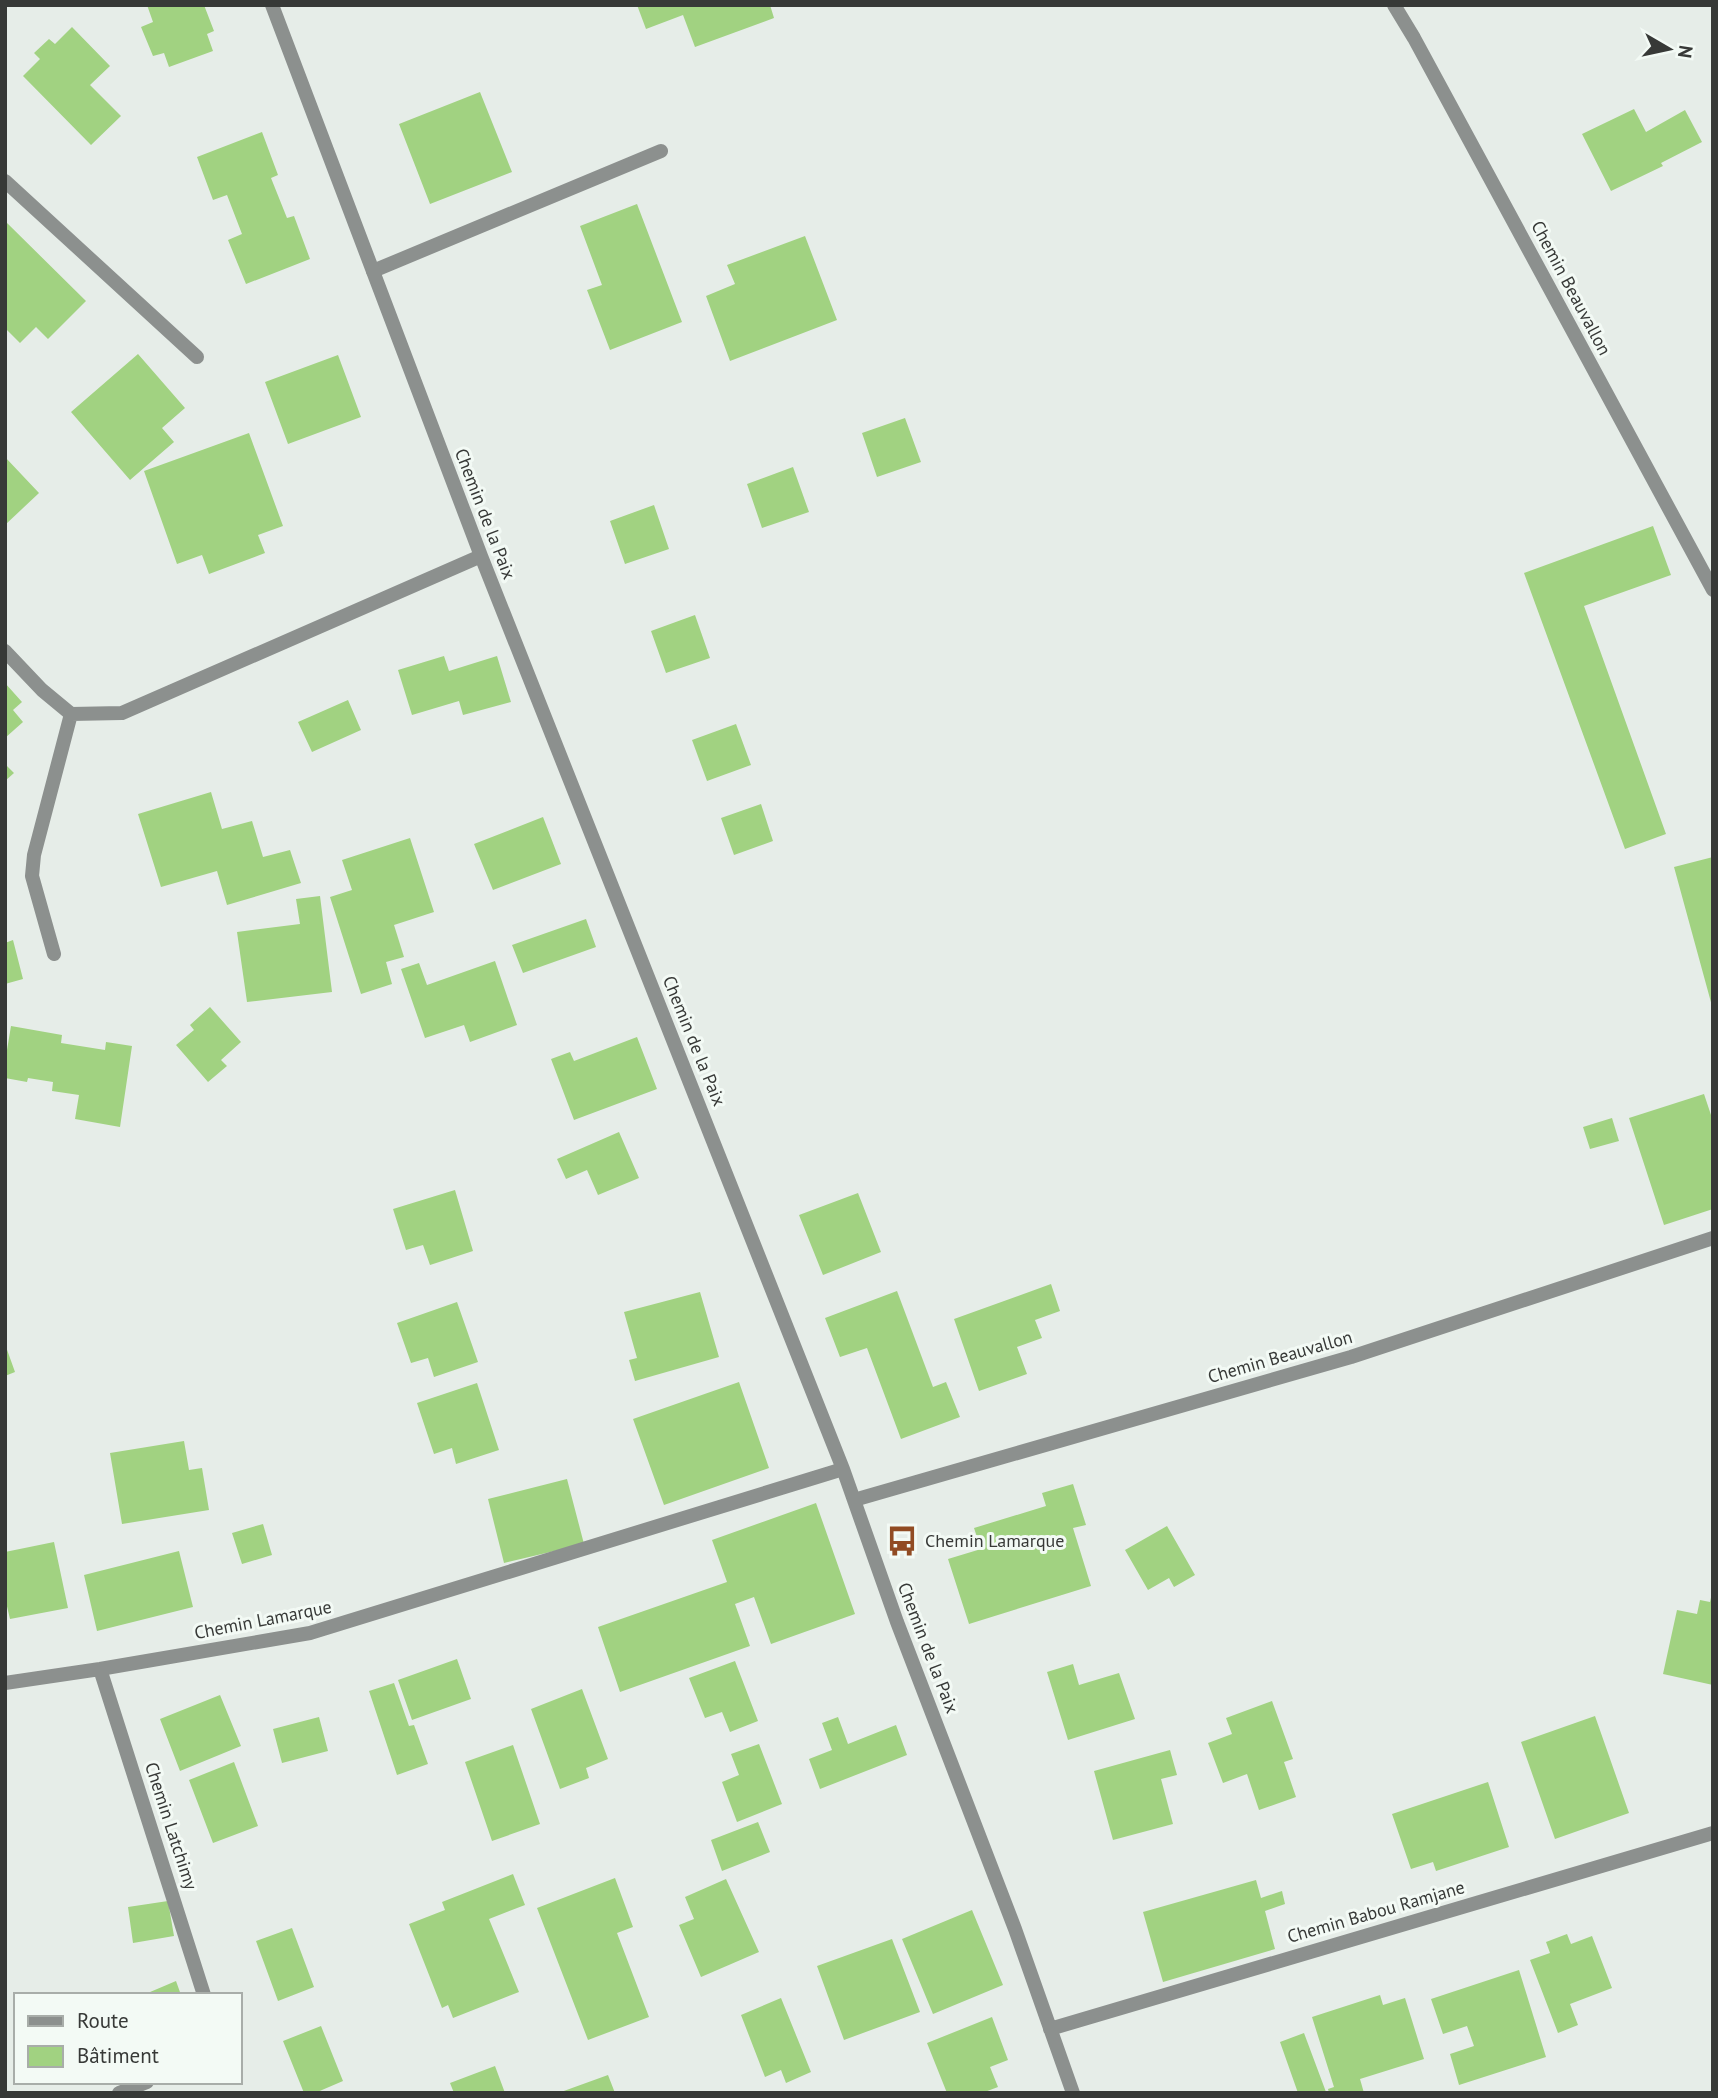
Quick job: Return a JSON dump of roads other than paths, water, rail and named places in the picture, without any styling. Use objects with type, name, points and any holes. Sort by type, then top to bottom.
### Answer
[{"type":"street","name":"Chemin de la Paix","points":[[272,5],[481,556],[843,1469],[897,1622],[1014,1928],[1071,2092]]},
{"type":"street","name":"Chemin Beauvallon","points":[[1394,5],[1713,590]]},
{"type":"street","points":[[373,271],[661,151]]},
{"type":"street","points":[[5,181],[197,357]]},
{"type":"street","points":[[5,651],[42,690],[71,714],[122,713],[481,556]]},
{"type":"street","points":[[54,954],[32,876],[34,855],[71,714]]},
{"type":"street","name":"Chemin Beauvallon","points":[[854,1500],[1351,1357],[1713,1238]]},
{"type":"street","name":"Chemin Lamarque","points":[[5,1683],[310,1633],[843,1469]]},
{"type":"street","name":"Chemin Latchimy","points":[[100,1669],[203,1993]]},
{"type":"street","name":"Chemin Babou Ramjane","points":[[1050,2029],[1713,1833]]},
{"type":"street","points":[[119,2093],[142,2084]]},
{"type":"place","name":"Chemin Lamarque","points":[[902,1541]]}]
